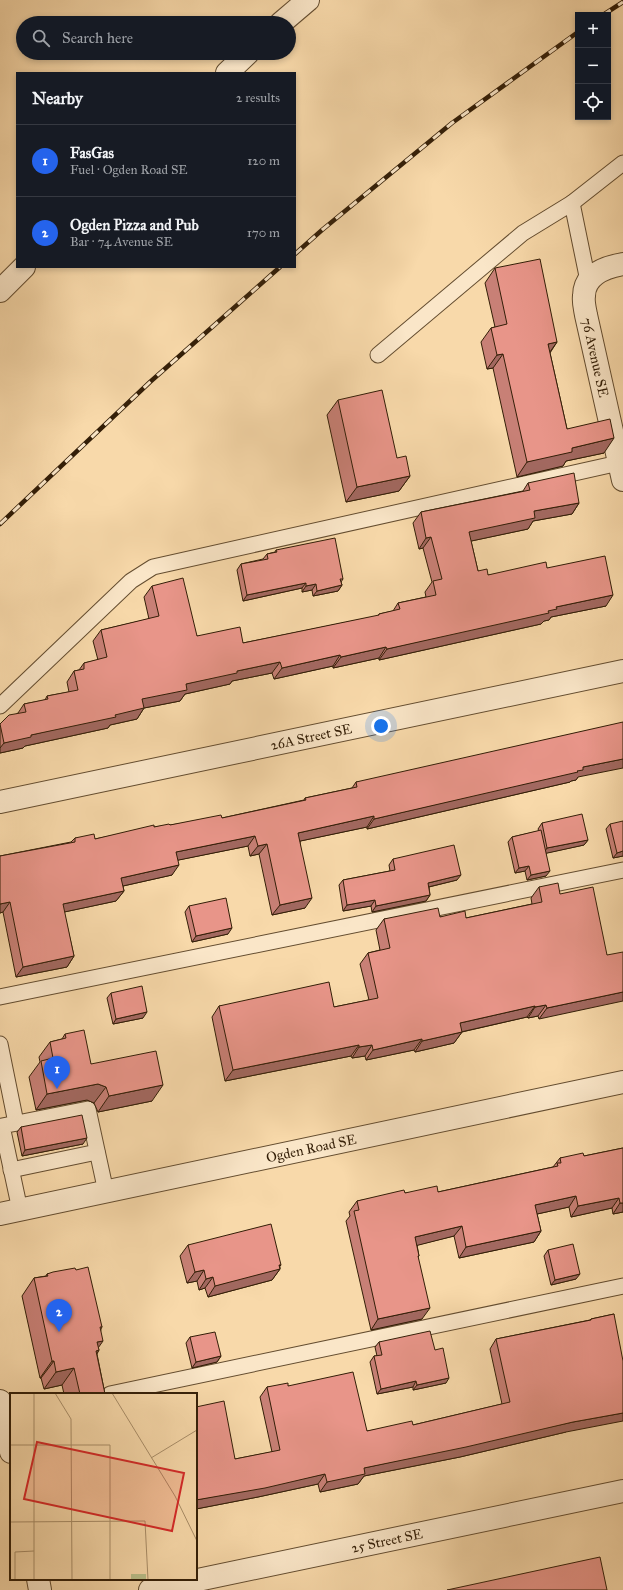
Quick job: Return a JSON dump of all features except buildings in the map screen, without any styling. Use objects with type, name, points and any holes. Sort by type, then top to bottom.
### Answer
[{"type":"street","points":[[289,16],[308,0]]},
{"type":"street","points":[[228,72],[241,60]]},
{"type":"street","points":[[588,282],[596,273],[606,268],[623,264]]},
{"type":"street","points":[[0,291],[23,268]]},
{"type":"street","name":"76 Avenue SE","points":[[588,282],[583,294],[586,315],[622,468]]},
{"type":"street","name":"26A Street SE","points":[[0,802],[623,671]]},
{"type":"street","name":"Ogden Road SE","points":[[10,1212],[623,1082]]},
{"type":"street","points":[[4,1412],[10,1446]]},
{"type":"street","name":"25 Street SE","points":[[150,1590],[623,1491]]},
{"type":"street","points":[[38,1580],[40,1590]]},
{"type":"lane","points":[[378,355],[523,232],[572,203],[623,163]]},
{"type":"lane","points":[[572,203],[588,282]]},
{"type":"lane","points":[[0,706],[131,581],[153,566],[622,468]]},
{"type":"lane","points":[[0,998],[623,870]]},
{"type":"lane","points":[[0,1044],[11,1170],[10,1212]]},
{"type":"lane","points":[[6,1125],[88,1109],[106,1192]]},
{"type":"lane","points":[[11,1170],[97,1152]]},
{"type":"lane","points":[[115,1393],[623,1286]]},
{"type":"railway","points":[[608,12],[623,2]]},
{"type":"railway","points":[[296,253],[452,123],[575,34]]},
{"type":"railway","points":[[0,524],[150,382],[279,268]]},
{"type":"place","name":"FasGas","points":[[57,1089]]},
{"type":"place","name":"Ogden Pizza and Pub","points":[[59,1332]]}]
